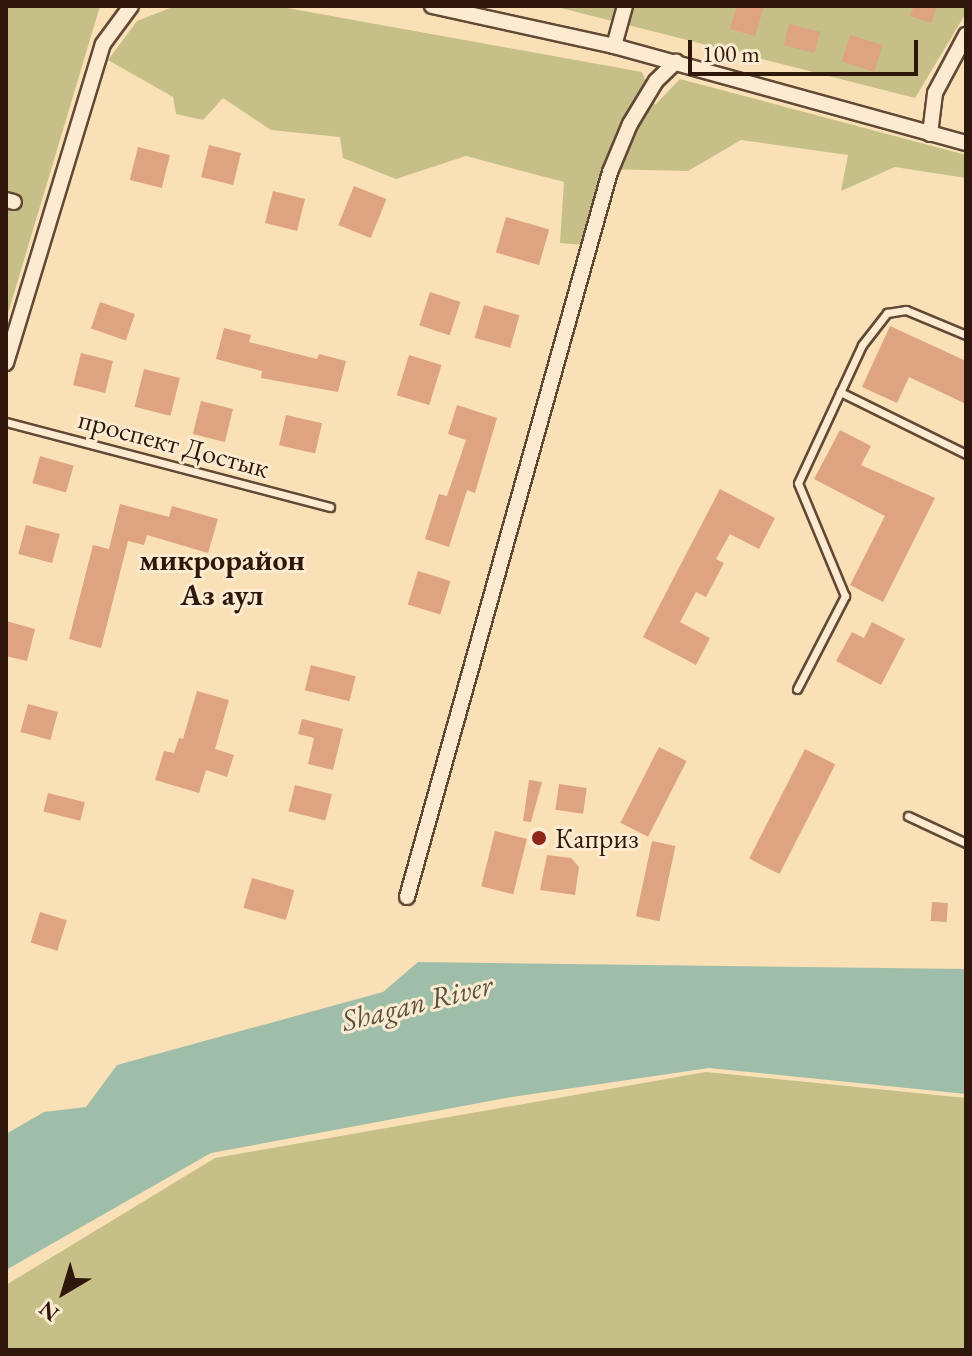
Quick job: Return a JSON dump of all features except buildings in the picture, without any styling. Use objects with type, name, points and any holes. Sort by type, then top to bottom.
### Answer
[{"type":"street","points":[[6,363],[103,44],[131,6]]},
{"type":"street","points":[[432,6],[614,46],[966,143]]},
{"type":"street","points":[[614,46],[625,6]]},
{"type":"street","points":[[930,134],[935,93],[966,35]]},
{"type":"street","points":[[407,897],[610,172],[630,124],[656,81],[676,62]]},
{"type":"lane","points":[[797,689],[845,596],[798,483],[840,392],[873,325],[887,313],[906,310],[966,335]]},
{"type":"lane","points":[[840,392],[966,454]]},
{"type":"lane","name":"проспект Достык","points":[[6,422],[330,507]]},
{"type":"lane","points":[[908,816],[966,843]]},
{"type":"shaded area","points":[[6,6],[100,6],[6,320]]},
{"type":"shaded area","points":[[175,6],[276,6],[642,72],[655,105],[680,79],[966,155],[966,178],[895,167],[841,191],[848,155],[741,140],[688,171],[603,169],[584,245],[560,243],[564,182],[466,156],[396,179],[343,158],[340,137],[271,130],[223,98],[203,120],[176,114],[173,97],[108,60],[137,21]]},
{"type":"shaded area","points":[[553,6],[966,6],[966,13],[915,98]]},
{"type":"shaded area","points":[[706,1072],[966,1098],[966,1350],[6,1350],[6,1285],[215,1158]]},
{"type":"water","name":"Shagan River","points":[[418,962],[966,969],[966,1094],[709,1068],[512,1097],[211,1153],[6,1270],[6,1134],[44,1112],[86,1107],[117,1065],[383,992]]},
{"type":"place","name":"Каприз","points":[[539,838]]},
{"type":"district","name":"микрорайон Аз аул","points":[[222,577]]}]
